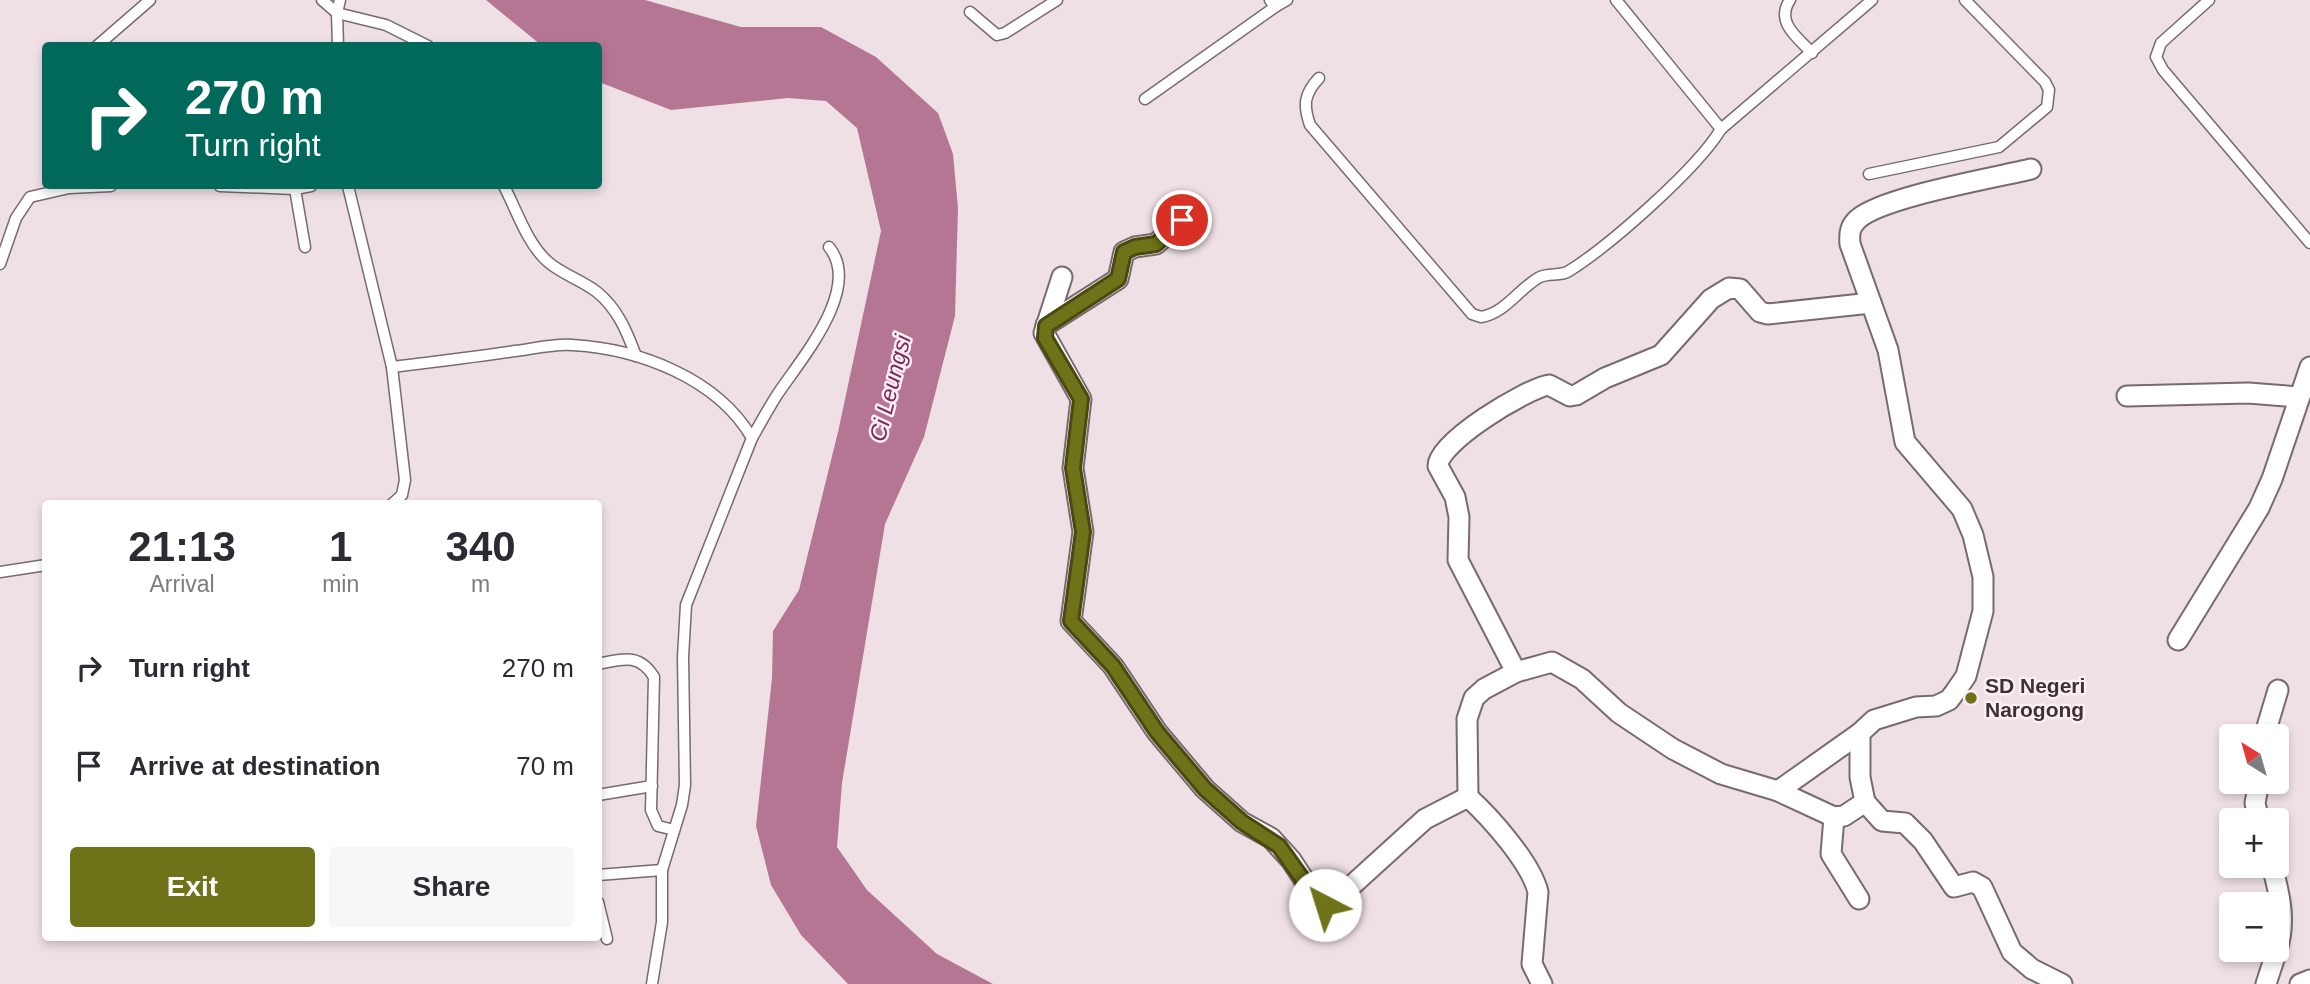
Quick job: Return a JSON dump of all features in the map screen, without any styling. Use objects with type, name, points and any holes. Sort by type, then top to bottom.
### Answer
[{"type":"street","points":[[1778,791],[1860,733],[1874,720],[1916,707],[1936,706],[1949,700],[1966,676],[1983,611],[1983,577],[1973,535],[1952,495],[1905,442],[1888,350],[1850,244],[1849,233],[1859,218],[1892,203],[2031,169]]},
{"type":"street","points":[[1046,326],[1118,279],[1124,252],[1135,247],[1156,244],[1182,220]]},
{"type":"street","points":[[1062,277],[1046,326],[1045,338],[1081,399],[1073,468],[1083,532],[1071,621],[1113,666],[1157,732],[1205,789],[1242,822],[1279,846],[1316,898],[1325,905],[1338,898],[1424,819],[1452,802],[1468,797]]},
{"type":"street","points":[[1516,672],[1458,560],[1459,517],[1455,497],[1438,466],[1442,452],[1501,406],[1529,390],[1549,385],[1570,396],[1576,395],[1605,378],[1661,355],[1711,299],[1729,288],[1740,289],[1760,312],[1768,314],[1871,303]]},
{"type":"street","points":[[2178,640],[2259,508],[2303,396],[2310,368]]},
{"type":"street","points":[[2127,396],[2248,393],[2303,396]]},
{"type":"street","points":[[1542,984],[1532,964],[1538,892],[1536,883],[1525,863],[1468,797],[1468,708],[1484,689],[1516,672],[1542,663],[1561,665],[1582,679],[1619,713],[1673,749],[1721,774],[1778,791],[1834,817],[1844,816],[1865,802]]},
{"type":"street","points":[[2268,724],[2278,690]]},
{"type":"street","points":[[1860,733],[1860,778],[1865,802],[1882,821],[1905,823],[1923,841],[1954,887],[1973,881],[1982,887],[2012,952],[2032,969],[2062,984]]},
{"type":"street","points":[[1834,817],[1831,854],[1860,899]]},
{"type":"street","points":[[2266,984],[2273,962]]},
{"type":"street","points":[[2300,984],[2310,980]]},
{"type":"lane","points":[[102,42],[150,0]]},
{"type":"lane","points":[[322,0],[337,13],[386,25],[420,42]]},
{"type":"lane","points":[[338,42],[337,13],[341,0]]},
{"type":"lane","points":[[970,12],[997,35],[1005,33],[1057,0]]},
{"type":"lane","points":[[1145,99],[1272,4],[1287,0]]},
{"type":"lane","points":[[1616,0],[1721,129]]},
{"type":"lane","points":[[1790,0],[1783,15],[1785,24],[1812,53]]},
{"type":"lane","points":[[1319,78],[1308,89],[1305,99],[1311,125],[1472,314],[1482,317],[1499,310],[1539,277],[1567,273],[1661,195],[1714,141],[1721,129],[1872,0]]},
{"type":"lane","points":[[1869,174],[1999,147],[2047,107],[2049,90],[2045,82],[1965,0]]},
{"type":"lane","points":[[2209,0],[2161,43],[2156,57],[2163,70],[2310,243]]},
{"type":"lane","points":[[0,264],[16,218],[30,197],[65,189]]},
{"type":"lane","points":[[295,189],[305,247]]},
{"type":"lane","points":[[349,189],[392,367],[405,480],[402,495],[396,500]]},
{"type":"lane","points":[[506,189],[536,249],[547,261],[597,292],[615,311],[625,327],[636,356]]},
{"type":"lane","points":[[652,984],[662,922],[662,870],[685,785],[682,657],[686,605],[752,438],[816,337],[836,295],[839,262],[829,247]]},
{"type":"lane","points":[[392,367],[571,344],[636,356],[689,379],[731,410],[752,438]]},
{"type":"lane","points":[[0,572],[42,566]]},
{"type":"lane","points":[[602,663],[635,659],[644,664],[654,677],[652,817],[658,826],[674,830]]},
{"type":"lane","points":[[602,794],[652,786]]},
{"type":"lane","points":[[602,875],[662,870]]},
{"type":"lane","points":[[602,918],[607,939]]},
{"type":"water","name":"Ci Leungsi","points":[[486,0],[645,0],[741,27],[821,27],[876,57],[938,113],[953,154],[958,208],[955,316],[924,437],[885,524],[842,783],[837,847],[867,890],[937,954],[993,984],[848,984],[801,935],[771,885],[756,826],[772,678],[773,631],[799,590],[838,432],[881,231],[857,128],[826,101],[788,98],[671,110],[602,83],[602,42],[537,42]]},
{"type":"place","name":"SD Negeri Narogong","points":[[1971,698]]},
{"type":"route","points":[[1182,220],[1156,244],[1150,247],[1135,247],[1124,252],[1118,279],[1046,326],[1044,333],[1081,399],[1073,468],[1083,532],[1071,621],[1113,666],[1157,732],[1205,789],[1242,822],[1271,838],[1291,860],[1316,898],[1325,905]]}]
